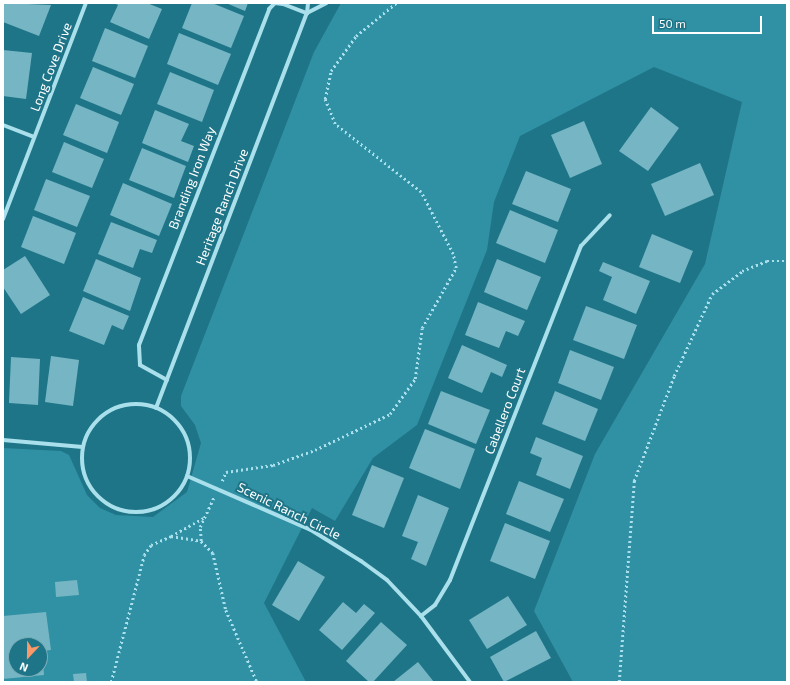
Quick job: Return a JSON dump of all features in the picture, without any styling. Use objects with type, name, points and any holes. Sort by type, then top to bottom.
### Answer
[{"type":"street","name":"Long Cove Drive","points":[[3,219],[86,3]]},
{"type":"street","name":"Heritage Ranch Drive","points":[[156,408],[307,14],[308,3]]},
{"type":"street","points":[[307,14],[327,3]]},
{"type":"street","name":"Branding Iron Way","points":[[167,380],[146,371],[137,356],[170,263],[269,9],[275,4],[283,4],[307,14]]},
{"type":"street","points":[[3,125],[34,138]]},
{"type":"street","name":"Cabellero Court","points":[[421,616],[435,605],[450,580],[581,246],[610,215]]},
{"type":"street","points":[[141,404],[156,408],[170,416],[188,444],[188,476],[179,492],[165,504],[149,511],[119,509],[98,497],[88,482],[82,465],[83,447],[98,420],[110,410],[141,404]]},
{"type":"street","points":[[3,440],[83,447]]},
{"type":"street","name":"Scenic Ranch Circle","points":[[188,476],[218,488],[337,545],[387,580],[421,616],[470,682]]},
{"type":"path","points":[[201,541],[204,518],[226,472],[280,463],[390,414],[415,379],[422,328],[456,268],[453,254],[421,192],[335,124],[325,99],[331,71],[356,36],[396,3]]},
{"type":"path","points":[[619,682],[634,481],[674,376],[712,294],[742,271],[767,260],[787,261]]},
{"type":"path","points":[[111,682],[144,555],[151,545],[204,518]]},
{"type":"path","points":[[171,536],[201,541],[213,553],[226,610],[257,682]]},
{"type":"shaded area","points":[[341,3],[787,3],[787,682],[573,682],[534,611],[595,454],[705,264],[742,102],[654,67],[520,136],[494,202],[487,250],[417,425],[373,458],[335,521],[312,508],[264,603],[306,682],[3,682],[3,448],[61,451],[69,455],[87,495],[100,508],[116,515],[153,517],[187,492],[201,443],[195,425],[181,406],[181,396],[314,52]]},
{"type":"building","points":[[4,3],[51,5],[39,36],[3,22]]},
{"type":"building","points":[[114,3],[147,3],[162,9],[149,39],[110,22],[118,5]]},
{"type":"building","points":[[192,3],[212,3],[244,16],[231,48],[182,28]]},
{"type":"building","points":[[226,3],[248,3],[245,11]]},
{"type":"building","points":[[105,28],[148,46],[135,78],[92,61]]},
{"type":"building","points":[[179,33],[231,54],[218,85],[167,64]]},
{"type":"building","points":[[3,50],[32,53],[26,99],[3,96]]},
{"type":"building","points":[[93,67],[134,84],[121,115],[80,98]]},
{"type":"building","points":[[170,72],[214,90],[202,122],[157,104]]},
{"type":"building","points":[[76,104],[119,122],[107,153],[63,135]]},
{"type":"building","points":[[651,107],[679,128],[648,171],[619,151]]},
{"type":"building","points":[[155,110],[189,124],[181,141],[194,146],[188,162],[142,143]]},
{"type":"building","points":[[584,121],[602,164],[570,178],[551,135]]},
{"type":"building","points":[[64,142],[104,159],[92,188],[52,172]]},
{"type":"building","points":[[142,148],[186,166],[174,198],[129,180]]},
{"type":"building","points":[[700,163],[714,195],[665,216],[651,184]]},
{"type":"building","points":[[526,171],[571,189],[558,222],[512,204]]},
{"type":"building","points":[[46,179],[90,196],[77,227],[34,210]]},
{"type":"building","points":[[123,183],[172,204],[159,236],[110,215]]},
{"type":"building","points":[[510,210],[558,230],[545,263],[496,243]]},
{"type":"building","points":[[33,216],[76,233],[64,264],[21,247]]},
{"type":"building","points":[[111,222],[157,240],[152,253],[140,249],[133,268],[98,254]]},
{"type":"building","points":[[652,234],[693,251],[680,283],[639,267]]},
{"type":"building","points":[[25,256],[50,295],[21,314],[3,287],[3,270]]},
{"type":"building","points":[[96,259],[141,278],[130,311],[83,291]]},
{"type":"building","points":[[497,259],[541,277],[527,310],[484,292]]},
{"type":"building","points":[[603,262],[650,281],[636,314],[603,300],[612,277],[599,271]]},
{"type":"building","points":[[83,297],[129,316],[123,330],[112,325],[104,345],[69,331]]},
{"type":"building","points":[[478,302],[525,321],[518,336],[506,331],[499,348],[465,335]]},
{"type":"building","points":[[586,306],[637,325],[624,359],[573,340]]},
{"type":"building","points":[[462,345],[507,365],[502,377],[491,372],[482,393],[448,378]]},
{"type":"building","points":[[570,350],[614,367],[601,400],[558,383]]},
{"type":"building","points":[[51,356],[79,360],[73,406],[45,402]]},
{"type":"building","points":[[11,357],[40,359],[38,405],[9,403]]},
{"type":"building","points":[[441,391],[490,410],[476,444],[428,424]]},
{"type":"building","points":[[555,391],[598,409],[585,441],[542,424]]},
{"type":"building","points":[[425,429],[475,449],[460,489],[409,468]]},
{"type":"building","points":[[536,437],[583,456],[570,489],[536,475],[542,458],[530,453]]},
{"type":"building","points":[[372,465],[404,478],[384,528],[352,515]]},
{"type":"building","points":[[519,481],[564,499],[550,532],[506,514]]},
{"type":"building","points":[[418,495],[449,508],[426,566],[411,559],[418,542],[402,536]]},
{"type":"building","points":[[505,523],[550,541],[535,579],[490,561]]},
{"type":"building","points":[[298,561],[325,577],[299,621],[272,605]]},
{"type":"building","points":[[77,580],[79,595],[56,597],[55,582]]},
{"type":"building","points":[[508,596],[527,625],[487,649],[469,620]]},
{"type":"building","points":[[343,602],[356,613],[364,604],[375,613],[342,650],[319,630]]},
{"type":"building","points":[[46,612],[51,650],[48,650],[48,637],[8,637],[8,677],[24,677],[3,679],[3,616]]},
{"type":"building","points":[[381,622],[407,645],[373,682],[369,682],[346,661]]},
{"type":"building","points":[[536,631],[551,658],[504,682],[490,657]]},
{"type":"building","points":[[418,662],[434,682],[393,682]]},
{"type":"building","points":[[86,673],[87,682],[74,682],[73,674]]}]
